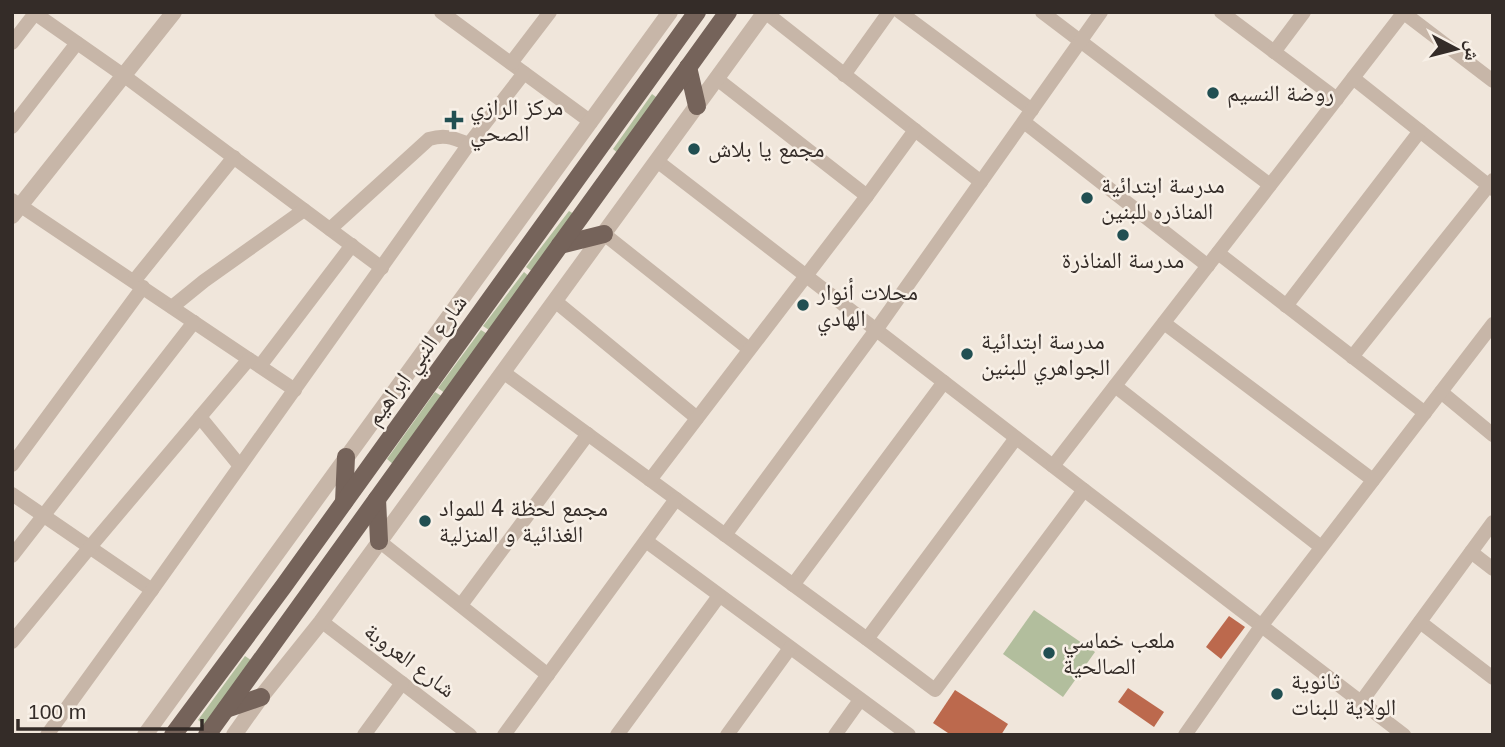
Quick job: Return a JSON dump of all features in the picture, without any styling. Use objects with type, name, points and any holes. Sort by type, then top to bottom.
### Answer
[{"type":"main road","name":"شارع النبي ابراهيم","points":[[173,735],[697,12]]},
{"type":"main road","points":[[207,735],[728,12]]},
{"type":"main road","points":[[688,66],[697,106]]},
{"type":"main road","points":[[560,245],[604,234]]},
{"type":"main road","points":[[344,502],[346,457]]},
{"type":"main road","points":[[377,499],[379,541]]},
{"type":"main road","points":[[318,537],[337,554]]},
{"type":"main road","points":[[301,561],[322,576]]},
{"type":"main road","points":[[226,709],[261,697]]},
{"type":"street","points":[[174,12],[15,207],[138,284],[295,390]]},
{"type":"street","points":[[441,12],[591,122]]},
{"type":"street","points":[[511,63],[550,12]]},
{"type":"street","points":[[145,735],[670,12]]},
{"type":"street","points":[[234,735],[321,621],[765,12],[981,182]]},
{"type":"street","points":[[844,75],[889,12]]},
{"type":"street","points":[[900,12],[1208,266]]},
{"type":"street","points":[[1042,12],[1270,185]]},
{"type":"street","points":[[725,535],[876,330],[1101,12]]},
{"type":"street","points":[[1221,12],[1337,99]]},
{"type":"street","points":[[1274,52],[1304,12]]},
{"type":"street","points":[[1053,466],[1404,12],[1493,81]]},
{"type":"street","points":[[12,43],[34,13],[123,75],[382,268]]},
{"type":"street","points":[[12,127],[78,43]]},
{"type":"street","points":[[47,735],[469,144],[524,73]]},
{"type":"street","points":[[1352,357],[1491,185],[1353,78]]},
{"type":"street","points":[[717,79],[867,196]]},
{"type":"street","points":[[650,480],[915,130]]},
{"type":"street","points":[[1286,306],[1420,131]]},
{"type":"street","points":[[330,229],[429,139],[448,136],[469,144]]},
{"type":"street","points":[[12,465],[138,284],[234,157]]},
{"type":"street","points":[[657,161],[1404,735]]},
{"type":"street","points":[[172,307],[304,210]]},
{"type":"street","points":[[604,234],[749,349]]},
{"type":"street","points":[[12,642],[200,417],[254,363],[352,245]]},
{"type":"street","points":[[1217,253],[1425,413]]},
{"type":"street","points":[[555,301],[697,418]]},
{"type":"street","points":[[12,556],[194,322]]},
{"type":"street","points":[[1164,323],[1373,480]]},
{"type":"street","points":[[1185,735],[1262,625],[1493,324]]},
{"type":"street","points":[[503,372],[935,690],[1084,490]]},
{"type":"street","points":[[793,585],[944,382]]},
{"type":"street","points":[[1115,386],[1321,547]]},
{"type":"street","points":[[1441,392],[1493,435]]},
{"type":"street","points":[[200,417],[240,466]]},
{"type":"street","points":[[461,605],[588,434]]},
{"type":"street","points":[[867,639],[1016,438]]},
{"type":"street","points":[[12,494],[152,590]]},
{"type":"street","points":[[504,735],[676,499]]},
{"type":"street","points":[[1360,702],[1493,522]]},
{"type":"street","points":[[379,541],[548,675]]},
{"type":"street","points":[[646,541],[909,735]]},
{"type":"street","points":[[1471,552],[1493,569]]},
{"type":"street","points":[[617,735],[719,596]]},
{"type":"street","name":"شارع العروبة","points":[[321,621],[470,735]]},
{"type":"street","points":[[1420,621],[1493,678]]},
{"type":"street","points":[[727,735],[790,648]]},
{"type":"street","points":[[364,735],[402,683]]},
{"type":"street","points":[[835,735],[860,700]]},
{"type":"green space","points":[[652,94],[660,100],[620,155],[613,149]]},
{"type":"green space","points":[[569,211],[576,215],[534,273],[526,267]]},
{"type":"green space","points":[[524,272],[531,278],[492,332],[483,326]]},
{"type":"green space","points":[[481,330],[489,335],[446,394],[438,388]]},
{"type":"green space","points":[[435,392],[443,397],[394,465],[387,459]]},
{"type":"green space","name":"ملعب خماسي الصالحية","points":[[1034,610],[1095,652],[1063,697],[1003,654]]},
{"type":"green space","points":[[245,656],[255,663],[207,727],[198,720]]},
{"type":"building","points":[[1229,616],[1245,627],[1221,659],[1206,647]]},
{"type":"building","points":[[1128,688],[1164,712],[1154,727],[1118,702]]},
{"type":"building","points":[[955,690],[1008,724],[1001,735],[951,735],[933,723]]},
{"type":"place","name":"روضة النسيم","points":[[1213,93]]},
{"type":"place","name":"مركز الرازي الصحي","points":[[454,120]]},
{"type":"place","name":"مجمع يا بلاش","points":[[694,149]]},
{"type":"place","name":"مدرسة ابتدائية المناذره للبنين","points":[[1087,198]]},
{"type":"place","name":"مدرسة المناذرة","points":[[1123,235]]},
{"type":"place","name":"محلات أنوار الهادي","points":[[803,305]]},
{"type":"place","name":"مدرسة ابتدائية الجواهري للبنين","points":[[967,354]]},
{"type":"place","name":"مجمع لحظة 4 للمواد الغذائية و المنزلية","points":[[425,521]]},
{"type":"place","name":"ملعب خماسي الصالحية","points":[[1049,653]]},
{"type":"place","name":"ثانوية الولاية للبنات","points":[[1277,694]]}]
